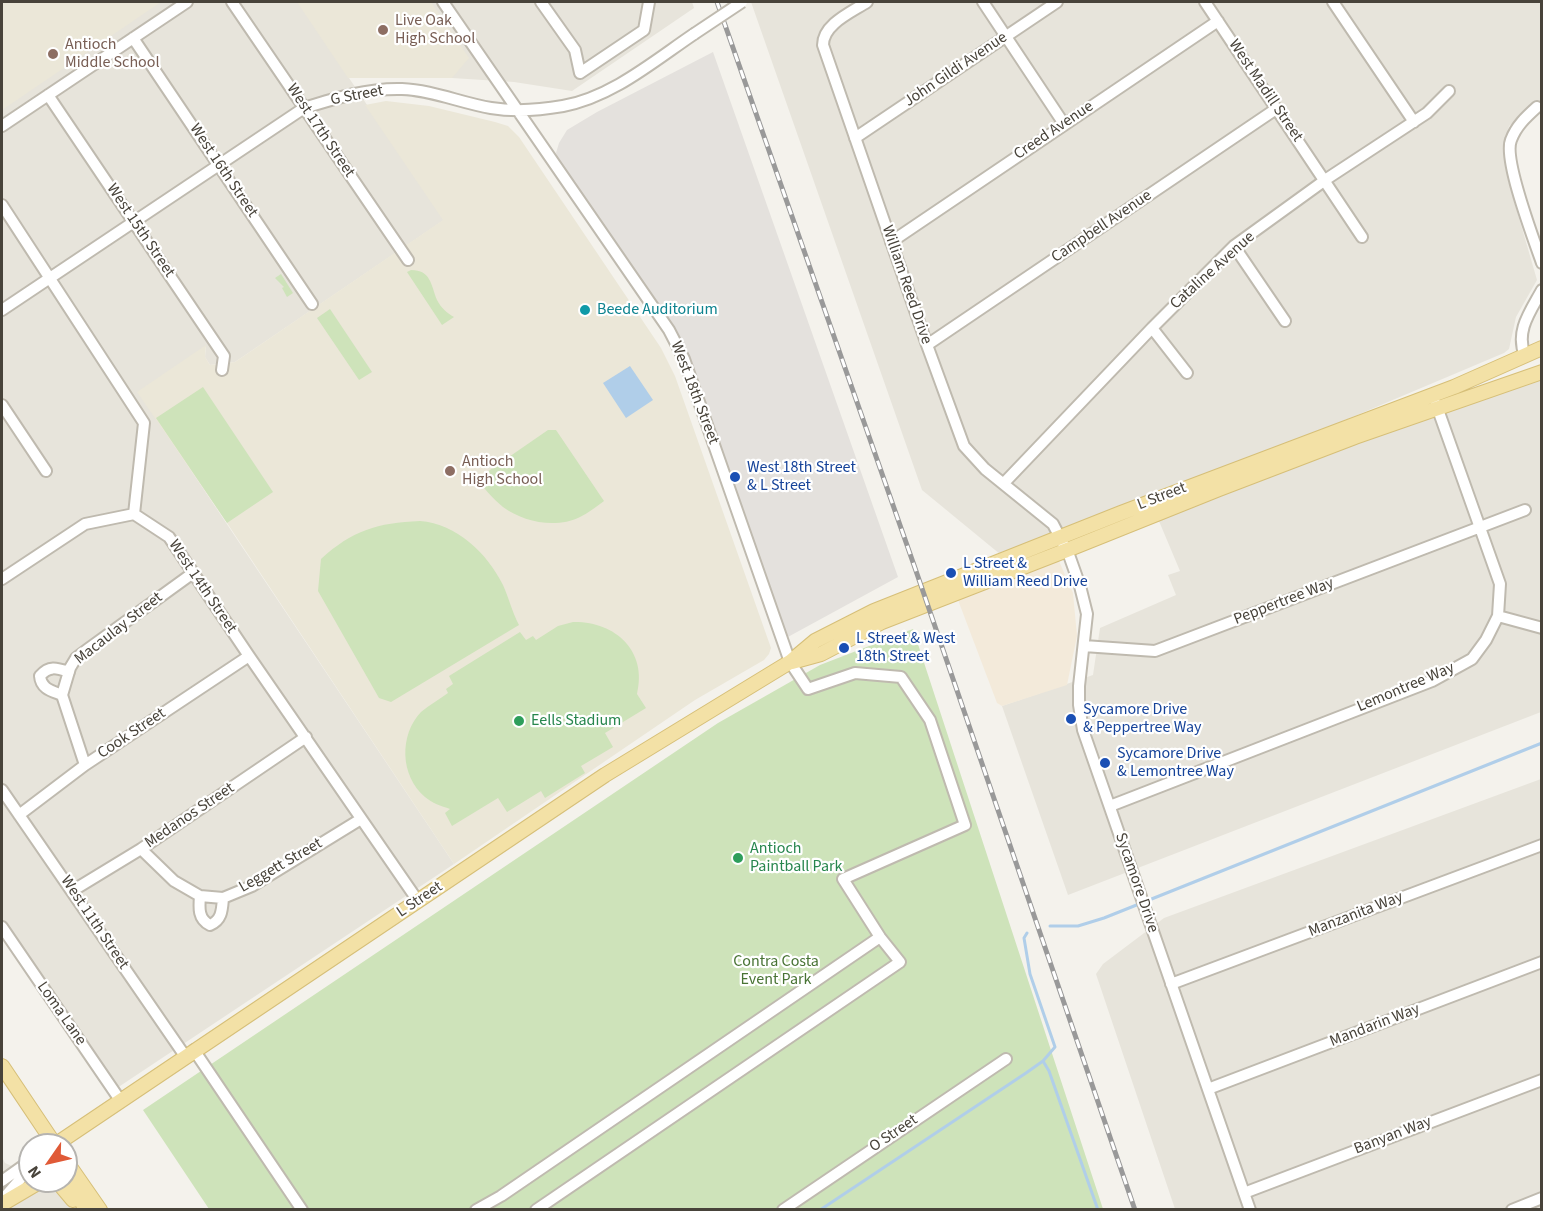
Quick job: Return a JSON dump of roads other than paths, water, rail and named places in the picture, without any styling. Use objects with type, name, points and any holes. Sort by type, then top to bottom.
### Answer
[{"type":"main road","name":"L Street","points":[[72,1133],[605,775],[790,662],[815,641],[874,611],[1432,395],[1542,348]]},
{"type":"main road","points":[[1480,394],[1491,382],[1512,372],[1525,356]]},
{"type":"main road","name":"L Street","points":[[790,662],[821,654],[882,622],[1240,481],[1355,437],[1542,372]]},
{"type":"main road","points":[[2,1066],[47,1133]]},
{"type":"main road","points":[[78,1178],[100,1209]]},
{"type":"main road","points":[[2,1202],[19,1193]]},
{"type":"main road","points":[[67,1193],[81,1209]]},
{"type":"main road","points":[[77,1193],[86,1209]]},
{"type":"street","points":[[2,126],[187,2]]},
{"type":"street","name":"West 17th Street","points":[[232,2],[408,260]]},
{"type":"street","name":"West 18th Street","points":[[443,2],[669,330],[684,359],[790,662],[808,689],[855,673],[901,677],[930,720],[965,825],[843,879],[880,938]]},
{"type":"street","points":[[542,2],[574,50],[580,73],[644,30],[649,2]]},
{"type":"street","name":"G Street","points":[[2,310],[304,108],[358,93],[403,89],[492,108],[516,110],[565,106],[596,96],[624,81],[742,2]]},
{"type":"street","name":"William Reed Drive","points":[[867,2],[828,29],[823,45],[927,345],[964,446],[985,469],[1053,524],[1067,550]]},
{"type":"street","points":[[983,2],[1064,124]]},
{"type":"street","name":"John Gildi Avenue","points":[[855,138],[1058,2]]},
{"type":"street","name":"West Madill Street","points":[[1205,2],[1362,237]]},
{"type":"street","points":[[1333,2],[1414,122]]},
{"type":"street","name":"Creed Avenue","points":[[891,242],[1218,21]]},
{"type":"street","name":"West 16th Street","points":[[133,38],[312,304]]},
{"type":"street","name":"Cataline Avenue","points":[[1004,483],[1234,246],[1325,180],[1427,113],[1449,91]]},
{"type":"street","name":"West 15th Street","points":[[48,95],[224,356],[222,370]]},
{"type":"street","points":[[1537,107],[1523,120],[1510,142],[1511,165],[1540,258]]},
{"type":"street","name":"Campbell Avenue","points":[[927,345],[1276,109]]},
{"type":"street","points":[[2,205],[144,423],[134,514],[85,524],[2,579]]},
{"type":"street","points":[[1234,246],[1285,321]]},
{"type":"street","points":[[1525,356],[1520,344],[1523,324],[1542,290]]},
{"type":"street","points":[[1152,328],[1187,373]]},
{"type":"street","name":"Lemontree Way","points":[[1110,806],[1432,681],[1472,659],[1486,640],[1498,616],[1500,584],[1432,395]]},
{"type":"street","points":[[2,405],[46,471]]},
{"type":"street","name":"Peppertree Way","points":[[1084,646],[1155,651],[1525,510]]},
{"type":"street","name":"West 14th Street","points":[[134,514],[169,537],[418,901]]},
{"type":"street","name":"Sycamore Drive","points":[[1067,550],[1086,608],[1079,686],[1080,717],[1250,1209]]},
{"type":"street","name":"Macaulay Street","points":[[62,695],[76,658],[194,573]]},
{"type":"street","points":[[1498,616],[1542,628]]},
{"type":"street","name":"Cook Street","points":[[19,815],[85,765],[249,656]]},
{"type":"street","points":[[69,672],[55,667],[46,669],[40,676],[41,682],[47,689],[62,695],[85,765]]},
{"type":"street","name":"Medanos Street","points":[[72,891],[141,849],[306,737]]},
{"type":"street","name":"West 11th Street","points":[[2,790],[72,891],[302,1209]]},
{"type":"street","name":"Leggett Street","points":[[141,849],[174,881],[200,896],[223,898],[252,886],[361,819]]},
{"type":"street","name":"Manzanita Way","points":[[1171,984],[1542,845]]},
{"type":"street","points":[[200,896],[200,915],[204,922],[210,925],[217,923],[222,913],[223,898]]},
{"type":"street","name":"Loma Lane","points":[[2,927],[120,1100]]},
{"type":"street","points":[[477,1209],[501,1196],[880,938],[900,962],[536,1209]]},
{"type":"street","name":"Mandarin Way","points":[[1208,1089],[1542,962]]},
{"type":"street","name":"O Street","points":[[783,1209],[1006,1059]]},
{"type":"street","name":"Banyan Way","points":[[1244,1193],[1542,1080]]},
{"type":"street","points":[[2,1181],[18,1170]]},
{"type":"street","points":[[2,1202],[18,1183]]},
{"type":"street","points":[[1512,1209],[1542,1198]]},
{"type":"water","points":[[630,366],[653,400],[626,418],[603,383]]},
{"type":"waterway","points":[[1050,926],[1078,926],[1104,918],[1542,743]]},
{"type":"waterway","points":[[820,1210],[1026,1073],[1043,1061],[1055,1047],[1030,974],[1024,938],[1027,933]]},
{"type":"waterway","points":[[1043,1061],[1049,1071],[1098,1210]]},
{"type":"railway","points":[[717,2],[915,568],[1135,1210]]},
{"type":"place","name":"Live Oak High School","points":[[383,30]]},
{"type":"place","name":"Antioch Middle School","points":[[53,54]]},
{"type":"place","name":"Beede Auditorium","points":[[585,310]]},
{"type":"place","name":"Antioch High School","points":[[450,471]]},
{"type":"place","name":"West 18th Street & L Street","points":[[735,477]]},
{"type":"place","name":"L Street & William Reed Drive","points":[[951,573]]},
{"type":"place","name":"L Street & West 18th Street","points":[[844,648]]},
{"type":"place","name":"Sycamore Drive & Peppertree Way","points":[[1071,719]]},
{"type":"place","name":"Eells Stadium","points":[[519,721]]},
{"type":"place","name":"Sycamore Drive & Lemontree Way","points":[[1105,763]]},
{"type":"place","name":"Antioch Paintball Park","points":[[738,858]]},
{"type":"park label","name":"Contra Costa Event Park","points":[[776,971]]}]
